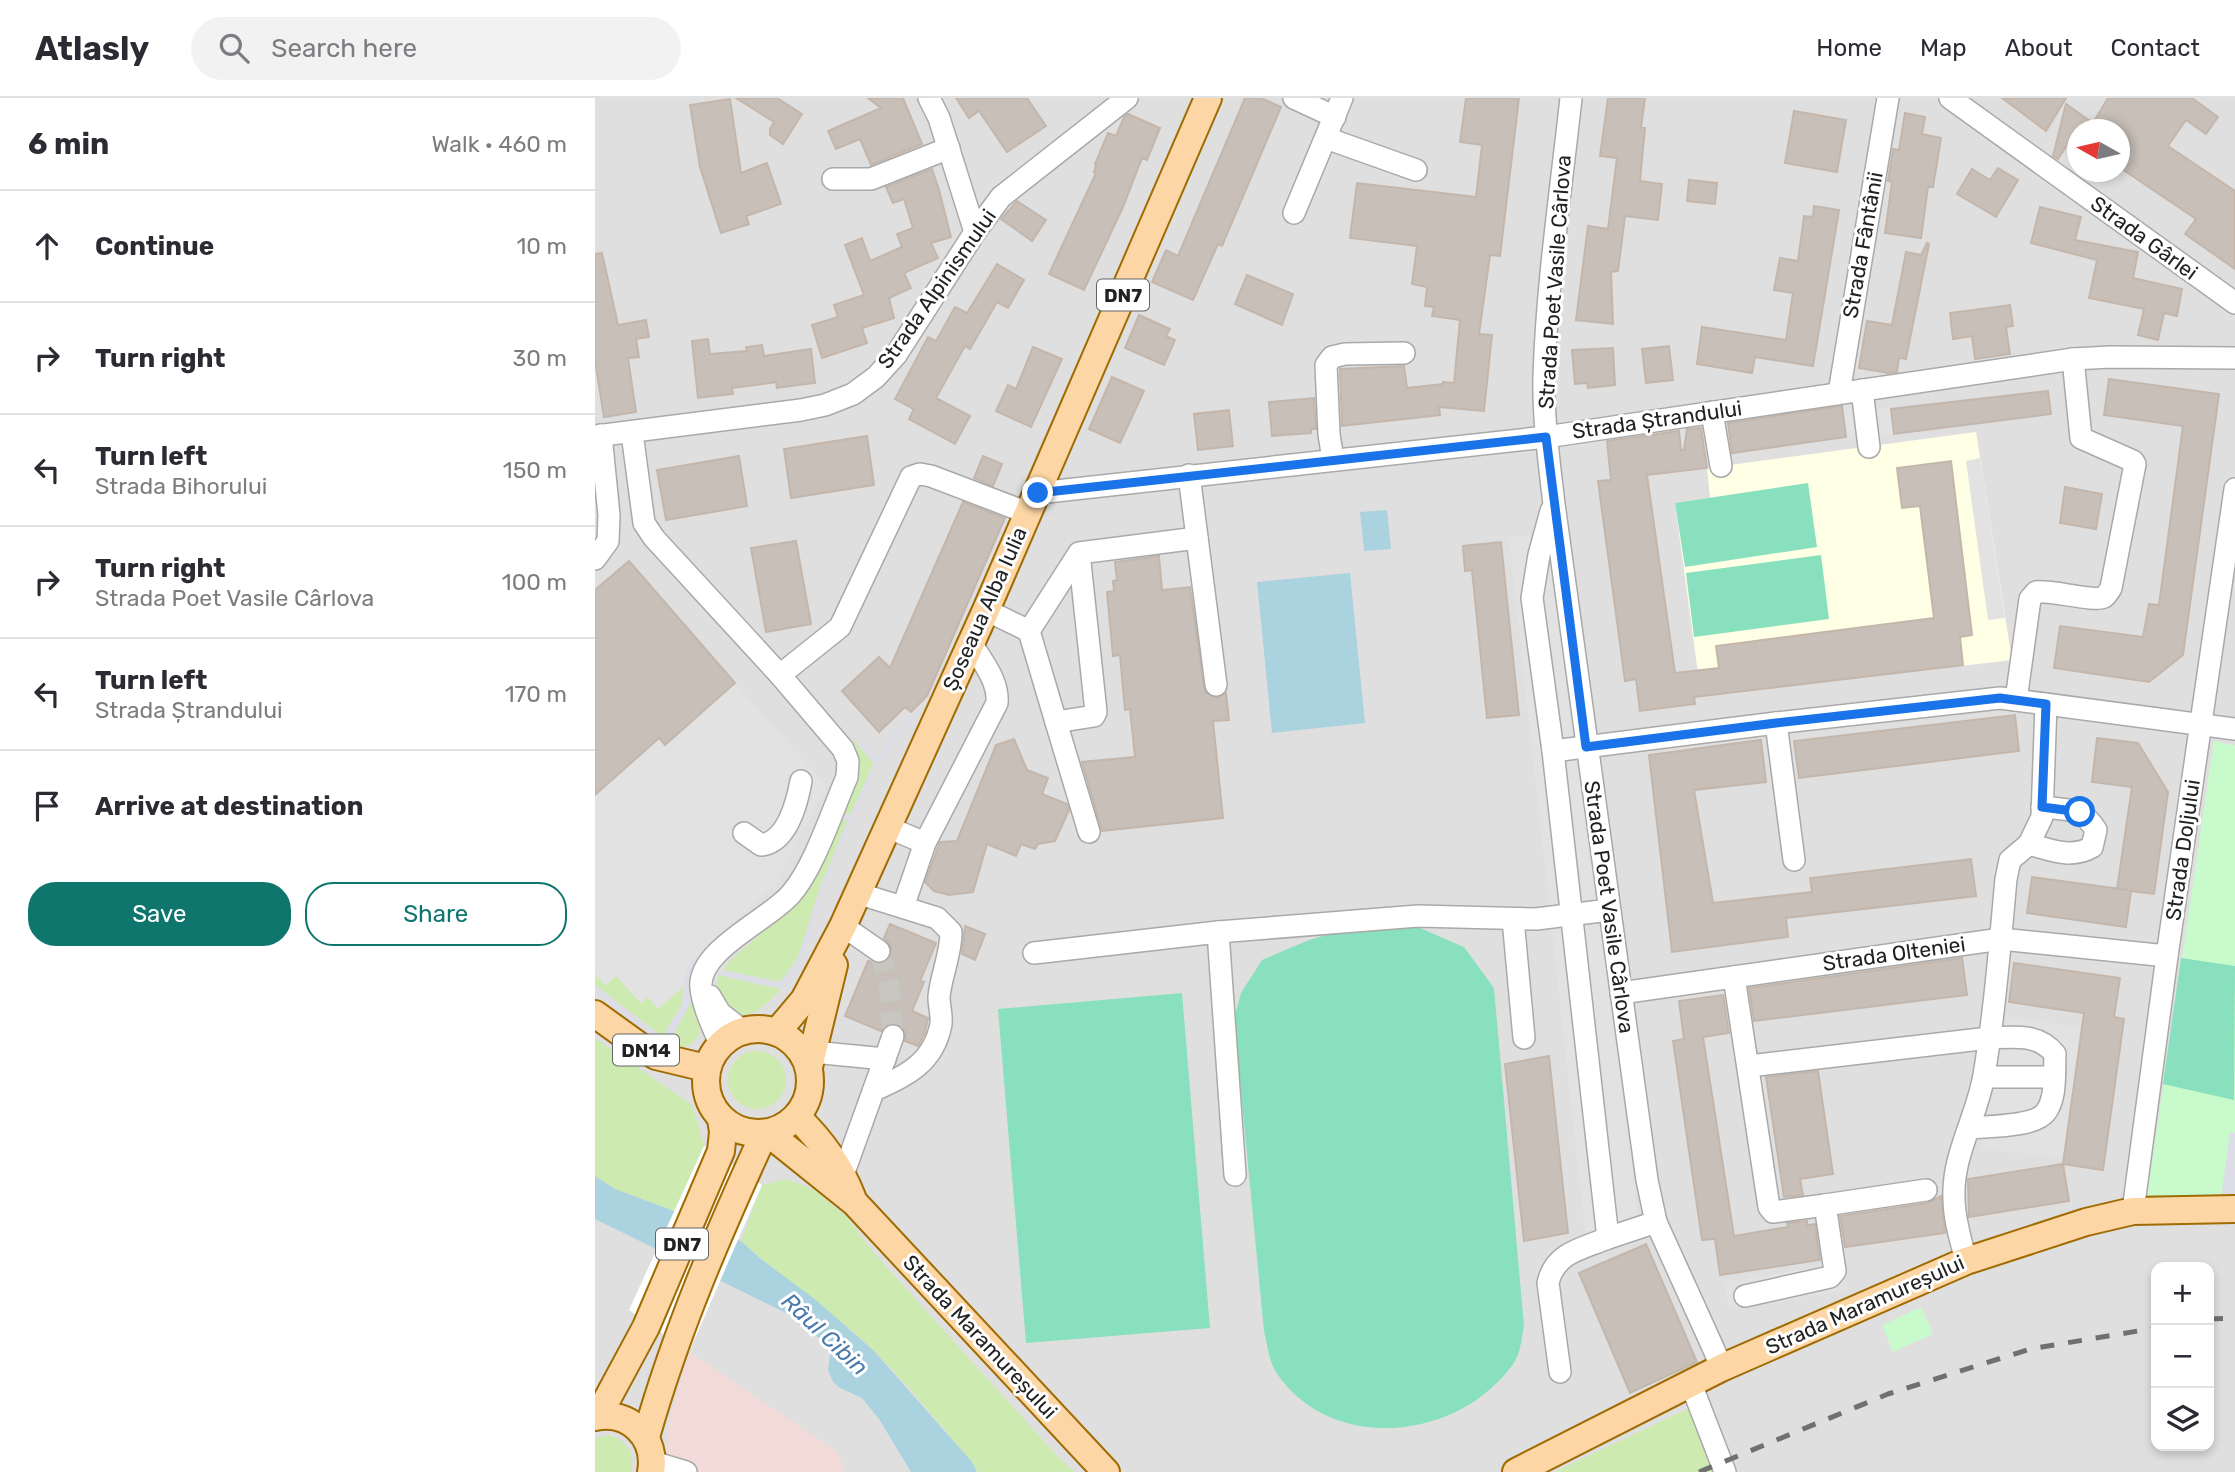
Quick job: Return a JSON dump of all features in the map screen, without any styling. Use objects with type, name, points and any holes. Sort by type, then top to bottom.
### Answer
[{"type":"main road","name":"Șoseaua Alba Iulia","points":[[778,1032],[804,1000],[843,926],[986,610],[1208,98]]},
{"type":"main road","name":"Șoseaua Alba Iulia","points":[[811,1060],[843,926]]},
{"type":"main road","name":"DN14","points":[[595,1014],[656,1056],[706,1068]]},
{"type":"main road","points":[[706,1068],[720,1044],[754,1028],[778,1032],[811,1060]]},
{"type":"main road","name":"DN7","points":[[797,1117],[810,1090],[811,1060]]},
{"type":"main road","name":"DN7","points":[[596,1416],[646,1327],[718,1160],[723,1142],[721,1119],[707,1096],[706,1068]]},
{"type":"main road","points":[[721,1119],[733,1128],[748,1133],[766,1134],[784,1127],[797,1117]]},
{"type":"main road","name":"Strada Maramureșului","points":[[797,1117],[816,1136],[843,1175],[854,1202]]},
{"type":"main road","name":"DN7","points":[[646,1437],[679,1329],[743,1178],[766,1134]]},
{"type":"main road","name":"Strada Maramureșului","points":[[766,1134],[807,1163],[854,1202],[1106,1472]]},
{"type":"main road","points":[[743,1178],[765,1164],[781,1159],[807,1163]]},
{"type":"main road","name":"Strada Maramureșului","points":[[1516,1472],[1721,1368],[1966,1261],[2074,1225],[2133,1211],[2235,1209]]},
{"type":"main road","name":"DN7","points":[[596,1416],[612,1415],[625,1419],[637,1426],[646,1437]]},
{"type":"main road","points":[[646,1437],[651,1449],[652,1467]]},
{"type":"street","points":[[929,98],[939,118],[975,232]]},
{"type":"street","name":"Strada Alpinismului","points":[[598,436],[813,408],[853,394],[876,377],[896,355],[975,232],[1002,197],[1127,98]]},
{"type":"street","points":[[1294,98],[1339,107],[1294,213]]},
{"type":"street","name":"Strada Poet Vasile Cârlova","points":[[1571,98],[1546,350],[1544,404],[1553,504],[1647,1180],[1657,1222],[1721,1368]]},
{"type":"street","name":"Strada Fântânii","points":[[1839,393],[1888,98]]},
{"type":"street","name":"Strada Gârlei","points":[[1951,98],[2235,303]]},
{"type":"street","points":[[1326,138],[1416,170]]},
{"type":"street","points":[[833,179],[871,179],[949,148]]},
{"type":"street","points":[[1333,460],[1329,434],[1327,365],[1332,357],[1404,353]]},
{"type":"street","name":"Strada Ștrandului","points":[[1033,503],[1189,475],[1546,437],[2073,359],[2235,358]]},
{"type":"street","points":[[2016,700],[2030,599],[2036,592],[2047,591],[2097,599],[2106,596],[2111,588],[2135,464],[2081,438],[2073,359]]},
{"type":"street","points":[[1862,390],[1869,447]]},
{"type":"street","points":[[1712,412],[1721,466]]},
{"type":"street","points":[[632,433],[644,523],[654,538],[780,675],[843,749],[848,761],[847,777],[809,866],[791,894],[708,962],[702,975],[700,987],[720,1044]]},
{"type":"street","points":[[595,559],[608,541],[609,515],[598,436]]},
{"type":"street","points":[[780,675],[840,627],[911,477],[920,474],[931,476],[1033,503]]},
{"type":"street","points":[[1189,475],[1216,685]]},
{"type":"street","name":"Strada Doljului","points":[[2133,1211],[2200,724],[2232,536],[2235,489]]},
{"type":"street","points":[[1553,504],[1539,555],[1532,598],[1553,751],[1608,1238]]},
{"type":"street","points":[[1089,832],[1029,631],[1079,553],[1197,538]]},
{"type":"street","points":[[1056,722],[1094,716],[1096,712],[1079,553]]},
{"type":"street","points":[[986,610],[1029,631]]},
{"type":"street","points":[[903,906],[925,843],[997,703],[998,695],[993,681],[971,643]]},
{"type":"street","points":[[1553,751],[2000,698],[2235,729]]},
{"type":"street","points":[[1966,1261],[1957,1229],[1955,1177],[1984,1077],[2010,860],[2029,844],[2042,817],[2046,704]]},
{"type":"street","points":[[1776,723],[1794,860]]},
{"type":"street","points":[[744,833],[761,845],[777,838],[789,820],[801,781]]},
{"type":"street","points":[[2029,844],[2060,853],[2081,853],[2092,847],[2097,830],[2089,818],[2080,812],[2042,807]]},
{"type":"street","points":[[887,827],[925,843]]},
{"type":"street","points":[[857,893],[937,918],[951,932],[951,946],[939,996],[941,1021],[937,1040],[922,1063],[898,1080],[874,1090]]},
{"type":"street","points":[[1034,953],[1219,932],[1418,916],[1536,919],[1609,910]]},
{"type":"street","points":[[1513,919],[1524,1038]]},
{"type":"street","points":[[843,926],[879,951]]},
{"type":"street","points":[[1219,932],[1235,1175]]},
{"type":"street","name":"Strada Olteniei","points":[[1621,993],[2001,939],[2167,956]]},
{"type":"street","points":[[729,943],[712,977],[710,997],[720,1013],[743,1031]]},
{"type":"street","points":[[1734,977],[1769,1207],[1773,1212],[1926,1190]]},
{"type":"street","points":[[843,1175],[893,1036]]},
{"type":"street","points":[[1749,1066],[1989,1038],[2027,1037],[2047,1044],[2055,1054],[2053,1093],[2045,1113],[2030,1122],[1970,1128]]},
{"type":"street","points":[[811,1060],[885,1059]]},
{"type":"street","points":[[1984,1077],[2054,1077]]},
{"type":"street","points":[[1745,1296],[1830,1277],[1835,1271],[1825,1205]]},
{"type":"street","points":[[1560,1371],[1548,1283],[1551,1269],[1559,1260],[1608,1238],[1657,1222]]},
{"type":"street","points":[[1691,1384],[1725,1472]]},
{"type":"street","points":[[652,1467],[686,1472]]},
{"type":"shaded area","points":[[595,98],[2235,98],[2235,1472],[595,1472]]},
{"type":"shaded area","points":[[1858,400],[1862,436],[1846,437],[1842,401]]},
{"type":"shaded area","points":[[1891,408],[1894,434],[1875,436],[1873,410]]},
{"type":"shaded area","points":[[1976,432],[2012,660],[1867,677],[1866,669],[1855,676],[1701,696],[1675,503],[1710,498],[1707,468]]},
{"type":"shaded area","points":[[1980,458],[2005,618],[1988,620],[1966,461]]},
{"type":"shaded area","points":[[1553,532],[1639,1223],[1585,1231],[1509,538]]},
{"type":"shaded area","points":[[735,683],[826,786],[776,884],[691,961],[683,987],[658,1009],[648,997],[641,1003],[616,976],[606,985],[595,974],[595,795],[659,738],[665,745]]},
{"type":"shaded area","points":[[909,716],[913,719],[877,766],[837,854],[799,966],[781,989],[719,975],[723,970],[780,982],[796,963],[820,888],[847,821],[835,815],[838,810],[850,815],[874,764],[852,738],[877,758]]},
{"type":"shaded area","points":[[691,961],[697,962],[690,987],[691,1002],[668,1045],[652,1038],[595,992],[595,985],[662,1037],[682,1004],[685,976]]},
{"type":"shaded area","points":[[2006,1017],[2082,1028],[2064,1158],[1981,1149]]},
{"type":"shaded area","points":[[2230,1132],[2235,1133],[2235,1198],[2221,1199]]},
{"type":"shaded area","points":[[1836,1230],[1847,1290],[1728,1309],[1725,1282],[1828,1265]]},
{"type":"shaded area","points":[[689,1352],[836,1451],[846,1472],[665,1472],[669,1422]]},
{"type":"green space","points":[[1808,483],[1817,547],[1685,567],[1675,503]]},
{"type":"green space","points":[[1821,555],[1829,619],[1694,637],[1686,573]]},
{"type":"green space","points":[[852,738],[874,763],[850,816],[838,810],[858,763],[858,754]]},
{"type":"green space","points":[[2214,741],[2235,745],[2235,1199],[2146,1203]]},
{"type":"green space","points":[[835,815],[848,820],[820,888],[799,956],[780,982],[723,970],[772,924]]},
{"type":"green space","points":[[1375,926],[1420,928],[1464,947],[1494,988],[1524,1326],[1512,1366],[1489,1390],[1464,1407],[1437,1420],[1407,1427],[1377,1428],[1348,1423],[1321,1413],[1296,1396],[1272,1363],[1264,1331],[1234,1019],[1241,993],[1262,960],[1309,940],[1339,931]]},
{"type":"green space","points":[[2181,958],[2235,966],[2234,1100],[2163,1084]]},
{"type":"green space","points":[[595,974],[606,985],[616,976],[641,1003],[648,997],[658,1009],[683,987],[682,1004],[663,1037],[595,985]]},
{"type":"green space","points":[[719,975],[781,989],[765,1005],[753,1012],[731,1015],[715,989]]},
{"type":"green space","points":[[1182,993],[1210,1328],[1026,1343],[998,1009]]},
{"type":"green space","points":[[691,1002],[700,1023],[699,1034],[686,1046],[668,1045]]},
{"type":"green space","points":[[595,1038],[692,1105],[704,1146],[674,1211],[615,1189],[595,1176]]},
{"type":"green space","points":[[757,1051],[768,1053],[781,1064],[786,1080],[784,1091],[773,1104],[757,1109],[746,1107],[733,1096],[728,1080],[730,1069],[741,1056]]},
{"type":"green space","points":[[786,1179],[813,1189],[846,1216],[873,1252],[1061,1460],[1075,1472],[977,1472],[972,1462],[873,1350],[741,1241],[762,1185]]},
{"type":"green space","points":[[1921,1307],[1933,1334],[1893,1352],[1882,1325]]},
{"type":"green space","points":[[1693,1406],[1717,1472],[1555,1472]]},
{"type":"green space","points":[[609,1435],[629,1449],[632,1459],[631,1472],[595,1472],[595,1438]]},
{"type":"water","points":[[1387,510],[1391,549],[1364,551],[1360,512]]},
{"type":"water","points":[[1350,573],[1365,723],[1272,733],[1257,582]]},
{"type":"water","name":"Râul Cibin","points":[[595,1176],[615,1189],[674,1211],[741,1241],[816,1300],[874,1351],[972,1462],[977,1472],[911,1472],[879,1419],[862,1398],[833,1382],[828,1370],[830,1355],[826,1343],[786,1313],[595,1219]]},
{"type":"pier","points":[[704,1146],[762,1185],[689,1352],[629,1310]]},
{"type":"building","points":[[736,98],[777,98],[802,114],[783,144],[770,135],[774,122]]},
{"type":"building","points":[[868,98],[903,98],[922,144],[871,165],[860,139],[836,149],[828,131],[881,108]]},
{"type":"building","points":[[956,98],[1027,98],[1046,126],[1007,152],[979,111],[969,118]]},
{"type":"building","points":[[1245,98],[1261,98],[1281,107],[1222,246],[1218,244],[1193,300],[1152,282],[1166,250],[1178,256]]},
{"type":"building","points":[[1466,98],[1519,98],[1500,256],[1490,255],[1479,334],[1492,335],[1484,411],[1439,407],[1440,415],[1342,426],[1340,369],[1404,366],[1407,388],[1443,382],[1454,383],[1460,320],[1432,316],[1434,307],[1425,306],[1427,287],[1412,284],[1417,246],[1350,238],[1357,183],[1476,197],[1482,145],[1460,142]]},
{"type":"building","points":[[1608,98],[1645,98],[1641,128],[1645,128],[1640,181],[1662,184],[1658,220],[1625,216],[1618,271],[1611,272],[1613,324],[1576,320],[1588,226],[1608,229],[1617,158],[1600,156]]},
{"type":"building","points":[[2002,98],[2066,98],[2046,131]]},
{"type":"building","points":[[2108,98],[2192,98],[2218,117],[2206,134],[2186,120],[2168,146],[2235,191],[2235,269],[2185,234],[2196,219],[2130,174],[2130,119],[2095,119]]},
{"type":"building","points":[[730,99],[741,173],[767,163],[781,204],[746,216],[749,224],[721,233],[700,167],[690,105]]},
{"type":"building","points":[[2066,104],[2087,119],[2067,119],[2067,145],[2058,159],[2053,156]]},
{"type":"building","points":[[1794,111],[1846,120],[1837,172],[1785,163]]},
{"type":"building","points":[[1905,113],[1925,117],[1922,134],[1941,138],[1933,187],[1928,187],[1921,238],[1885,233],[1892,182],[1888,181],[1893,149],[1899,150]]},
{"type":"building","points":[[1128,114],[1160,128],[1147,160],[1142,158],[1123,207],[1084,290],[1049,274],[1096,173],[1095,164],[1108,133],[1116,136]]},
{"type":"building","points":[[1998,168],[2018,180],[1996,217],[1957,194],[1972,169],[1990,180]]},
{"type":"building","points":[[932,169],[951,237],[931,243],[938,258],[904,273],[911,288],[889,298],[894,318],[862,328],[867,343],[822,358],[812,325],[838,317],[834,305],[864,295],[845,245],[862,238],[870,261],[902,247],[897,234],[913,228],[904,199],[893,203],[886,187]]},
{"type":"building","points":[[1689,180],[1717,183],[1715,204],[1687,201]]},
{"type":"building","points":[[1017,201],[1046,220],[1032,241],[1001,219]]},
{"type":"building","points":[[1814,206],[1839,210],[1813,366],[1755,357],[1752,373],[1697,364],[1702,327],[1786,340],[1793,293],[1774,290],[1780,258],[1798,261],[1804,216],[1813,217]]},
{"type":"building","points":[[2040,207],[2081,217],[2075,240],[2138,252],[2133,278],[2182,289],[2177,316],[2164,313],[2158,340],[2138,335],[2144,309],[2089,298],[2097,260],[2031,243]]},
{"type":"building","points":[[1927,243],[1929,244],[1906,359],[1899,358],[1897,372],[1859,368],[1867,321],[1892,325],[1906,252],[1921,255]]},
{"type":"building","points":[[602,253],[618,325],[646,320],[649,337],[636,339],[639,357],[628,358],[636,412],[604,417],[595,361],[595,254]]},
{"type":"building","points":[[997,264],[1024,280],[1008,308],[997,302],[970,349],[965,346],[936,398],[970,416],[955,444],[909,419],[914,409],[895,399],[928,337],[936,341],[955,307],[967,313]]},
{"type":"building","points":[[1247,275],[1293,294],[1282,325],[1235,304]]},
{"type":"building","points":[[2010,305],[2013,326],[2006,327],[2010,354],[1975,359],[1972,336],[1953,339],[1950,313]]},
{"type":"building","points":[[1139,315],[1170,329],[1166,336],[1175,340],[1164,365],[1125,348]]},
{"type":"building","points":[[708,339],[710,354],[747,351],[746,347],[762,345],[764,356],[811,349],[815,383],[777,388],[776,382],[732,388],[733,394],[698,398],[692,341]]},
{"type":"building","points":[[1669,346],[1673,380],[1646,383],[1642,349]]},
{"type":"building","points":[[1033,347],[1062,359],[1031,427],[996,411],[1008,385],[1016,389]]},
{"type":"building","points":[[1613,348],[1615,385],[1588,388],[1587,383],[1575,384],[1572,350]]},
{"type":"building","points":[[1112,377],[1144,391],[1120,443],[1089,429]]},
{"type":"building","points":[[2109,379],[2219,394],[2183,655],[2149,682],[2054,668],[2060,626],[2143,637],[2149,604],[2159,605],[2183,426],[2104,415]]},
{"type":"building","points":[[2048,391],[2051,414],[1894,434],[1891,409]]},
{"type":"building","points":[[1314,398],[1316,429],[1311,429],[1311,433],[1272,436],[1269,402]]},
{"type":"building","points":[[1842,406],[1846,437],[1732,453],[1728,423]]},
{"type":"building","points":[[1229,410],[1233,446],[1198,450],[1194,414]]},
{"type":"building","points":[[1701,428],[1707,468],[1647,475],[1675,673],[1719,668],[1716,646],[1934,618],[1920,506],[1902,508],[1897,468],[1951,461],[1972,635],[1960,637],[1963,665],[1694,697],[1695,704],[1640,711],[1636,679],[1625,681],[1598,481],[1611,480],[1607,441],[1679,431],[1681,450],[1684,450],[1687,429]]},
{"type":"building","points":[[867,436],[874,485],[791,498],[784,449]]},
{"type":"building","points":[[739,456],[747,506],[666,520],[657,470]]},
{"type":"building","points":[[983,456],[1002,464],[993,486],[974,478]]},
{"type":"building","points":[[2065,487],[2102,494],[2096,529],[2060,523]]},
{"type":"building","points":[[963,502],[1005,518],[927,696],[911,712],[905,707],[879,732],[842,691],[879,657],[890,668]]},
{"type":"building","points":[[796,541],[811,624],[766,632],[751,548]]},
{"type":"building","points":[[1501,542],[1519,715],[1487,718],[1472,570],[1465,571],[1463,546]]},
{"type":"building","points":[[1159,556],[1162,590],[1190,587],[1205,692],[1217,698],[1226,693],[1229,720],[1213,721],[1223,818],[1102,831],[1082,762],[1135,757],[1130,709],[1125,710],[1120,655],[1113,656],[1107,592],[1114,591],[1113,581],[1117,580],[1115,562]]},
{"type":"building","points":[[629,561],[735,683],[665,745],[659,738],[595,795],[595,590]]},
{"type":"building","points":[[2015,715],[2019,751],[1799,778],[1794,741]]},
{"type":"building","points":[[2097,738],[2138,743],[2168,792],[2154,894],[2131,891],[2126,927],[2027,913],[2032,877],[2117,889],[2132,787],[2092,782]]},
{"type":"building","points":[[1014,739],[1027,770],[1048,778],[1042,794],[1067,804],[1069,810],[1055,841],[1038,844],[1035,849],[1021,844],[1016,856],[987,844],[973,892],[949,895],[934,891],[925,882],[940,842],[957,841],[996,745]]},
{"type":"building","points":[[1761,740],[1766,782],[1694,790],[1713,903],[1812,892],[1810,878],[1971,859],[1976,896],[1786,918],[1788,937],[1672,952],[1649,755]]},
{"type":"building","points":[[890,924],[936,943],[920,981],[924,982],[912,1011],[928,1018],[925,1033],[918,1046],[905,1041],[906,1033],[898,1024],[890,1023],[881,1031],[845,1016],[868,961],[879,964],[890,958],[891,946],[884,938]]},
{"type":"building","points":[[965,926],[985,934],[975,960],[962,954]]},
{"type":"building","points":[[1962,958],[1967,995],[1754,1021],[1749,988]]},
{"type":"building","points":[[2014,963],[2120,978],[2114,1017],[2124,1019],[2103,1170],[2063,1164],[2084,1013],[2009,1002]]},
{"type":"building","points":[[1723,995],[1729,1033],[1703,1037],[1734,1236],[1807,1221],[1807,1225],[1815,1224],[1820,1260],[1720,1275],[1715,1239],[1702,1240],[1673,1041],[1684,1039],[1679,1001]]},
{"type":"building","points":[[1549,1056],[1568,1233],[1524,1241],[1505,1064]]},
{"type":"building","points":[[1818,1071],[1833,1174],[1800,1179],[1803,1195],[1784,1197],[1766,1077]]},
{"type":"building","points":[[2063,1164],[2069,1201],[1969,1217],[1968,1179]]},
{"type":"building","points":[[1941,1196],[1945,1233],[1845,1247],[1840,1216],[1928,1203]]},
{"type":"building","points":[[1646,1244],[1697,1362],[1630,1393],[1579,1273]]},
{"type":"tunnel","points":[[879,951],[889,983],[893,1036]]},
{"type":"railway","points":[[2214,1319],[2235,1318]]},
{"type":"railway","points":[[1699,1472],[1888,1394],[2030,1349],[2151,1329]]},
{"type":"route","points":[[1038,493],[1546,437],[1586,747],[2000,698],[2046,704],[2042,807],[2080,812]]}]
